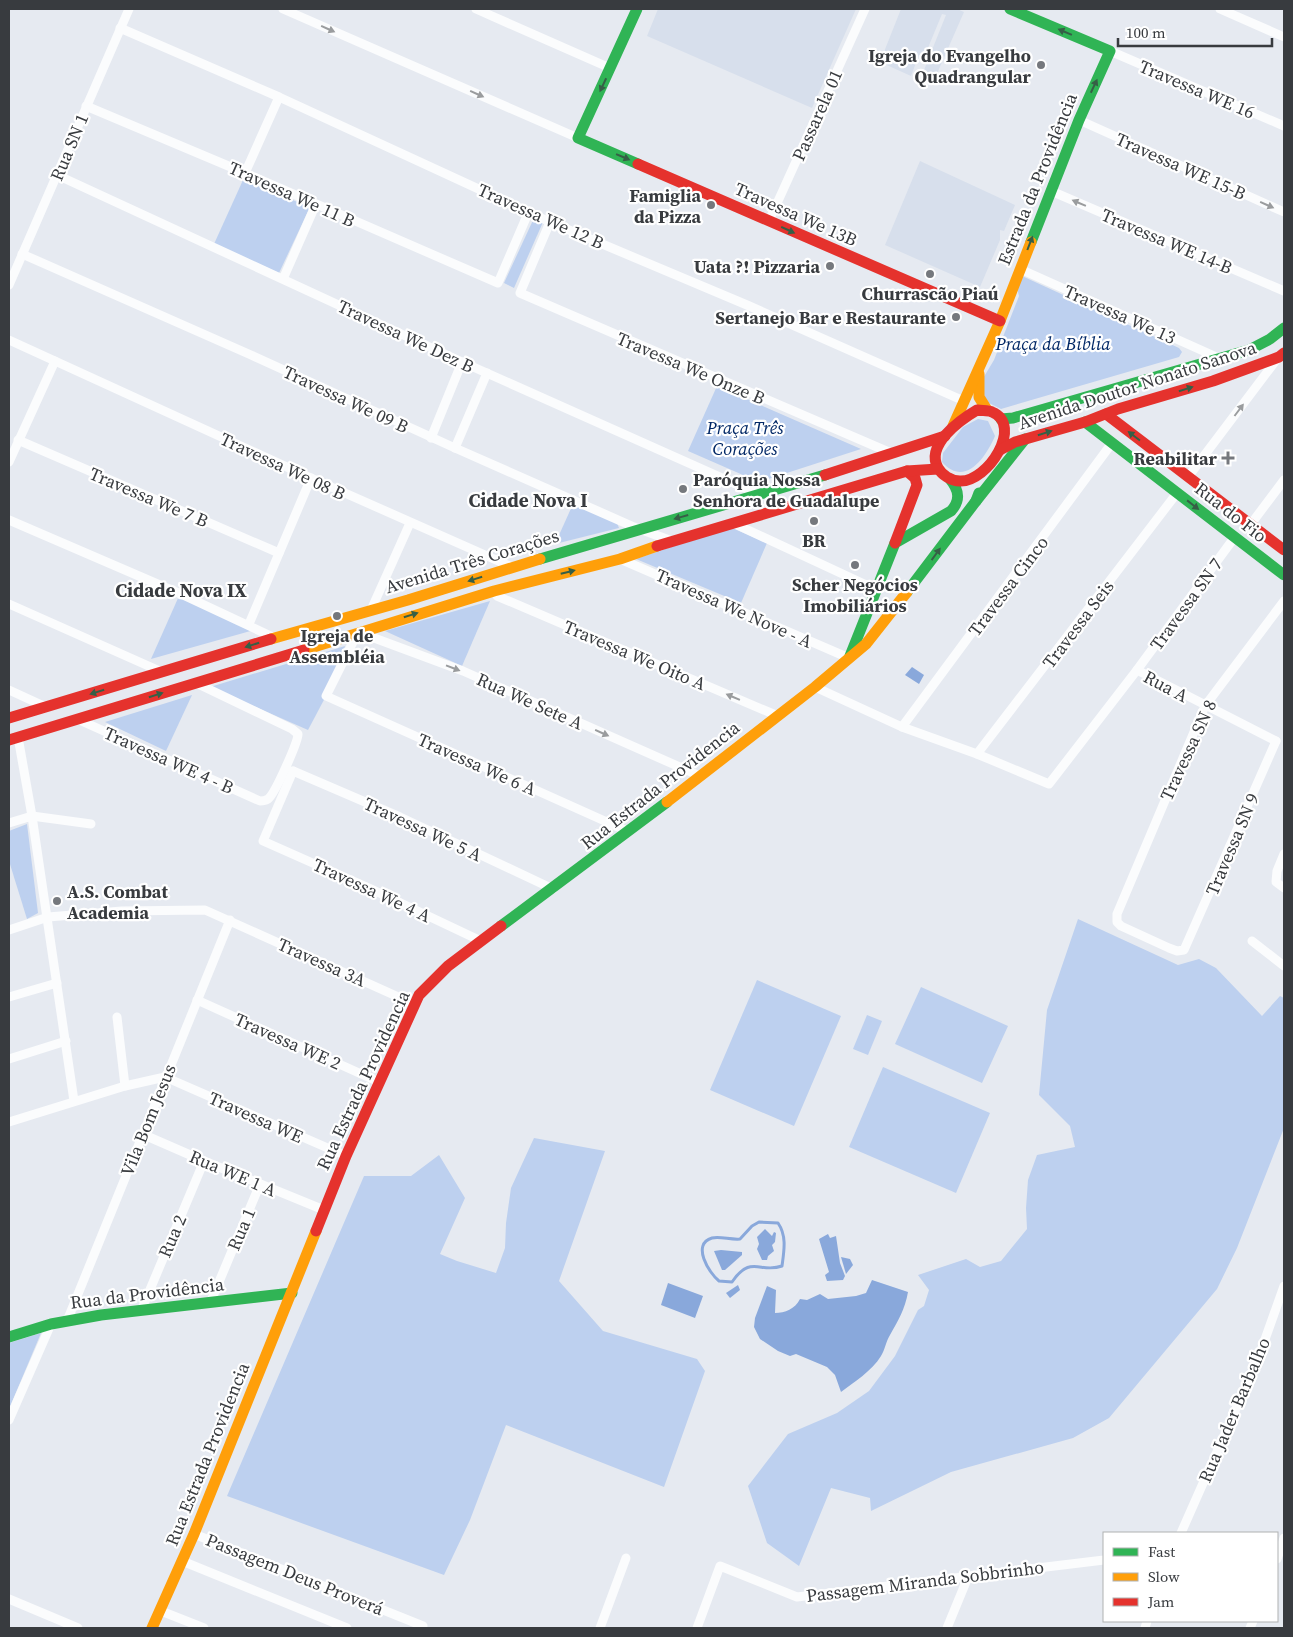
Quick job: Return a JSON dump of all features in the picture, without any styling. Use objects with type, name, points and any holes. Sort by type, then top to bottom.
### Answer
[{"type":"main road","points":[[578,138],[638,9]]},
{"type":"main road","points":[[1010,9],[1110,51]]},
{"type":"main road","name":"Estrada da Providência","points":[[953,426],[1000,321],[1079,120],[1110,51]]},
{"type":"main road","name":"Travessa We 13B","points":[[578,138],[769,220],[893,277],[1000,321]]},
{"type":"main road","points":[[1001,419],[1013,418],[1060,405],[1249,350],[1270,339],[1284,328]]},
{"type":"main road","name":"Avenida Doutor Nonato Sanova","points":[[1000,450],[1015,442],[1213,381],[1282,355]]},
{"type":"main road","points":[[979,368],[980,397],[986,410]]},
{"type":"main road","points":[[1110,390],[1118,398],[1118,410]]},
{"type":"main road","points":[[1060,405],[1058,415],[1063,427]]},
{"type":"main road","points":[[895,543],[954,508],[959,496],[957,486],[938,469],[935,455],[945,436],[953,426],[977,410],[986,410],[995,414],[1001,419],[1005,433],[1000,450],[984,471],[972,480],[958,481],[950,479]]},
{"type":"main road","name":"Rua do Fio","points":[[1106,414],[1284,550]]},
{"type":"main road","name":"Rua do Fio","points":[[1085,422],[1284,575]]},
{"type":"main road","name":"Avenida Três Corações","points":[[9,718],[641,528],[852,467],[945,436]]},
{"type":"main road","points":[[976,501],[1025,439]]},
{"type":"main road","name":"Rua Estrada Providencia","points":[[152,1628],[194,1534],[346,1156],[419,995],[432,981],[481,941],[553,889],[778,716],[866,644],[888,618],[976,501],[992,461]]},
{"type":"main road","name":"Avenida Três Corações","points":[[13,738],[494,591],[620,558],[672,540],[735,524],[907,471],[938,469]]},
{"type":"main road","name":"Rua Estrada Providencia","points":[[849,658],[877,590],[916,485],[915,478],[907,471]]},
{"type":"main road","points":[[358,632],[366,611]]},
{"type":"main road","name":"Rua da Providência","points":[[9,1337],[67,1321],[211,1301],[292,1293]]},
{"type":"street","name":"Rua SN 1","points":[[9,285],[129,9]]},
{"type":"street","name":"Travessa We 13B","points":[[283,9],[578,138]]},
{"type":"street","points":[[476,9],[610,68]]},
{"type":"street","name":"Passarela 01","points":[[769,220],[865,9]]},
{"type":"street","points":[[1220,9],[1284,37]]},
{"type":"street","name":"Travessa We 12 B","points":[[120,28],[279,97],[550,222],[747,305],[964,400]]},
{"type":"street","name":"Travessa WE 16","points":[[1110,51],[1284,126]]},
{"type":"street","points":[[245,173],[279,97]]},
{"type":"street","name":"Travessa We 11 B","points":[[86,106],[498,283],[529,211]]},
{"type":"street","name":"Travessa WE 15-B","points":[[1079,120],[1284,212]]},
{"type":"street","name":"Travessa We Dez B","points":[[57,175],[462,362],[758,494]]},
{"type":"street","name":"Travessa WE 14-B","points":[[1051,191],[1284,291]]},
{"type":"street","points":[[283,279],[316,204]]},
{"type":"street","name":"Travessa We Onze B","points":[[550,222],[520,293],[891,453]]},
{"type":"street","name":"Travessa We 09 B","points":[[22,254],[251,355],[431,438],[634,527],[672,540]]},
{"type":"street","name":"Travessa We 13","points":[[1020,269],[1221,359]]},
{"type":"street","name":"Travessa We 08 B","points":[[9,340],[410,523],[512,567]]},
{"type":"street","points":[[1188,477],[1282,355]]},
{"type":"street","points":[[9,462],[55,361]]},
{"type":"street","points":[[431,438],[462,362]]},
{"type":"street","points":[[455,448],[487,372]]},
{"type":"street","name":"Travessa We 7 B","points":[[18,440],[279,553]]},
{"type":"street","name":"Travessa Cinco","points":[[902,727],[1112,443]]},
{"type":"street","points":[[249,624],[311,478]]},
{"type":"street","points":[[1250,524],[1284,480]]},
{"type":"street","name":"Travessa Seis","points":[[978,754],[1177,493]]},
{"type":"street","points":[[9,520],[249,624],[275,638]]},
{"type":"street","points":[[366,611],[410,523]]},
{"type":"street","points":[[735,524],[877,590]]},
{"type":"street","name":"Travessa SN 7","points":[[978,754],[1049,784],[1138,670],[1234,538]]},
{"type":"street","name":"Travessa We Nove - A","points":[[620,558],[849,658]]},
{"type":"street","name":"Travessa We Oito A","points":[[494,591],[497,596],[778,716]]},
{"type":"street","name":"Travessa SN 8","points":[[1187,947],[1184,950],[1177,951],[1128,930],[1117,922],[1117,914],[1205,706],[1284,601]]},
{"type":"street","points":[[9,604],[162,672]]},
{"type":"street","name":"Travessa We 6 A","points":[[358,632],[326,696],[627,831]]},
{"type":"street","name":"Rua We Sete A","points":[[358,632],[463,671],[700,776]]},
{"type":"street","name":"Rua A","points":[[1138,670],[1205,706],[1280,739]]},
{"type":"street","points":[[196,683],[292,729],[298,734],[282,773]]},
{"type":"street","points":[[815,687],[902,727],[978,754]]},
{"type":"street","points":[[9,690],[46,707]]},
{"type":"street","name":"Travessa WE 4 - B","points":[[77,719],[260,801],[269,798],[282,773]]},
{"type":"street","points":[[13,738],[32,816],[74,1101]]},
{"type":"street","name":"Travessa SN 9","points":[[1187,947],[1280,739]]},
{"type":"street","points":[[282,773],[292,771]]},
{"type":"street","name":"Travessa We 4 A","points":[[292,771],[263,841],[481,941]]},
{"type":"street","name":"Travessa We 5 A","points":[[292,771],[400,817],[553,889]]},
{"type":"street","points":[[9,823],[32,816],[91,824]]},
{"type":"street","points":[[1284,854],[1277,871],[1276,882],[1284,888]]},
{"type":"street","name":"Travessa 3A","points":[[9,930],[48,917],[122,911],[204,910],[414,1004]]},
{"type":"street","name":"Vila Bom Jesus","points":[[67,1321],[230,920]]},
{"type":"street","points":[[1252,941],[1284,966]]},
{"type":"street","points":[[9,997],[57,982]]},
{"type":"street","name":"Travessa WE 2","points":[[197,1000],[379,1082]]},
{"type":"street","points":[[117,1017],[125,1086]]},
{"type":"street","points":[[9,1059],[66,1041]]},
{"type":"street","points":[[9,1122],[125,1086],[166,1077]]},
{"type":"street","name":"Travessa WE","points":[[166,1077],[346,1156]]},
{"type":"street","name":"Rua WE 1 A","points":[[142,1134],[324,1210]]},
{"type":"street","name":"Rua 2","points":[[141,1310],[204,1161]]},
{"type":"street","name":"Rua 1","points":[[211,1301],[260,1184]]},
{"type":"street","name":"Rua Jader Barbalho","points":[[1181,1532],[1258,1359],[1284,1286]]},
{"type":"street","points":[[9,1420],[51,1324]]},
{"type":"street","name":"Passagem Deus Proverá","points":[[194,1534],[423,1626]]},
{"type":"street","points":[[1278,1556],[1284,1538]]},
{"type":"street","points":[[600,1628],[626,1558]]},
{"type":"street","name":"Passagem Miranda Sobbrinho","points":[[697,1628],[720,1566],[797,1597],[1103,1560]]},
{"type":"street","points":[[182,1561],[347,1628]]},
{"type":"street","points":[[947,1628],[968,1577]]},
{"type":"street","points":[[9,1598],[78,1628]]},
{"type":"street","points":[[161,1611],[204,1628]]},
{"type":"shaded area","points":[[658,9],[856,9],[812,108],[647,36]]},
{"type":"shaded area","points":[[901,9],[957,9],[964,12],[932,85],[920,80],[946,15],[942,14],[925,55],[919,55],[911,76],[880,62]]},
{"type":"shaded area","points":[[920,161],[1015,205],[1004,231],[1000,230],[1000,240],[980,287],[885,245]]},
{"type":"green space","points":[[243,180],[310,207],[279,273],[214,244]]},
{"type":"green space","points":[[534,218],[543,222],[514,288],[504,283]]},
{"type":"green space","name":"Praça da Bíblia","points":[[1022,276],[1179,348],[1182,352],[1179,357],[1001,409],[987,402],[982,390],[982,380],[994,360],[1019,296],[1017,288]]},
{"type":"green space","name":"Praça Três Corações","points":[[717,386],[861,449],[759,482],[688,451]]},
{"type":"green space","points":[[978,419],[988,421],[995,436],[991,444],[974,467],[967,471],[959,472],[951,469],[942,462],[943,453],[963,427]]},
{"type":"green space","points":[[573,504],[617,523],[619,528],[555,544]]},
{"type":"green space","points":[[730,527],[767,543],[741,603],[636,559]]},
{"type":"green space","points":[[179,596],[254,630],[151,659]]},
{"type":"green space","points":[[490,601],[462,666],[385,631]]},
{"type":"green space","points":[[345,646],[326,696],[308,730],[210,687]]},
{"type":"green space","points":[[192,695],[166,751],[105,722]]},
{"type":"green space","points":[[27,824],[38,913],[27,919],[9,861],[9,831]]},
{"type":"green space","points":[[1078,919],[1178,965],[1199,959],[1216,968],[1262,1016],[1280,996],[1284,998],[1284,1128],[1237,1248],[1217,1289],[1109,1418],[1073,1438],[951,1472],[871,1511],[870,1498],[831,1488],[799,1566],[767,1543],[748,1486],[788,1434],[837,1413],[869,1391],[895,1356],[918,1310],[924,1306],[929,1290],[918,1275],[966,1259],[980,1267],[1001,1261],[1027,1229],[1028,1180],[1037,1155],[1075,1147],[1070,1126],[1039,1095],[1047,1010]]},
{"type":"green space","points":[[757,980],[841,1016],[794,1126],[710,1090]]},
{"type":"green space","points":[[921,987],[1008,1026],[982,1083],[895,1044]]},
{"type":"green space","points":[[867,1015],[882,1021],[868,1055],[853,1049]]},
{"type":"green space","points":[[883,1067],[990,1113],[956,1193],[849,1147]]},
{"type":"green space","points":[[534,1138],[605,1151],[559,1281],[603,1331],[697,1359],[705,1371],[664,1487],[506,1425],[470,1520],[444,1575],[227,1496],[364,1176],[411,1176],[439,1155],[465,1198],[440,1254],[496,1273],[505,1248],[511,1188]]},
{"type":"green space","points":[[41,1333],[9,1409],[9,1343]]},
{"type":"water","points":[[912,667],[924,675],[919,684],[905,675]]},
{"type":"water","points":[[765,1229],[772,1236],[774,1232],[776,1233],[775,1242],[772,1245],[774,1251],[768,1256],[767,1260],[762,1260],[757,1249],[759,1244],[757,1237]]},
{"type":"water","points":[[828,1234],[830,1238],[836,1236],[840,1263],[845,1276],[843,1280],[827,1281],[825,1275],[829,1272],[819,1239]]},
{"type":"water","points":[[714,1251],[742,1252],[742,1255],[725,1270],[722,1270]]},
{"type":"water","points":[[841,1257],[850,1259],[853,1265],[846,1274]]},
{"type":"water","points":[[872,1280],[908,1292],[907,1298],[882,1354],[873,1367],[841,1392],[835,1375],[827,1367],[796,1354],[790,1356],[778,1351],[760,1339],[754,1327],[755,1318],[767,1286],[776,1290],[775,1313],[779,1313],[793,1308],[800,1299],[807,1300],[820,1294],[828,1299],[866,1293]]},
{"type":"water","points":[[668,1283],[703,1296],[695,1318],[661,1305]]},
{"type":"water","points":[[738,1285],[740,1290],[730,1298],[726,1293]]},
{"type":"waterway","points":[[759,1222],[778,1223],[781,1228],[784,1244],[782,1266],[774,1268],[750,1267],[745,1269],[732,1282],[719,1281],[711,1272],[704,1259],[702,1252],[706,1241],[712,1238],[740,1239],[752,1226],[759,1222]]},
{"type":"traffic: fast","points":[[637,9],[578,138],[638,164]]},
{"type":"traffic: fast","points":[[1010,9],[1110,51],[1079,120],[1031,242]]},
{"type":"traffic: fast","points":[[1001,419],[1013,418],[1249,350],[1270,339],[1284,328]]},
{"type":"traffic: fast","points":[[1085,422],[1284,575]]},
{"type":"traffic: fast","points":[[976,501],[1025,439]]},
{"type":"traffic: fast","points":[[540,559],[825,475]]},
{"type":"traffic: fast","points":[[850,656],[895,543],[951,511],[954,507],[958,495],[950,479]]},
{"type":"traffic: fast","points":[[907,592],[976,501],[979,493]]},
{"type":"traffic: fast","points":[[501,926],[667,802]]},
{"type":"traffic: fast","points":[[9,1337],[51,1324],[101,1315],[292,1293]]},
{"type":"traffic: slow","points":[[953,426],[1000,321],[1031,242]]},
{"type":"traffic: slow","points":[[979,374],[979,397],[987,410]]},
{"type":"traffic: slow","points":[[304,650],[494,591],[620,559],[657,546]]},
{"type":"traffic: slow","points":[[271,639],[408,600],[540,559]]},
{"type":"traffic: slow","points":[[667,802],[815,687],[866,644],[907,592]]},
{"type":"traffic: slow","points":[[152,1628],[194,1534],[316,1231]]},
{"type":"traffic: jam","points":[[638,164],[1000,321]]},
{"type":"traffic: jam","points":[[1000,450],[1015,442],[1213,381],[1279,357],[1284,353]]},
{"type":"traffic: jam","points":[[977,410],[990,411],[1001,419],[1004,428],[1003,440],[991,463],[981,472],[971,479],[960,481],[950,479],[938,468],[935,459],[936,451],[946,434],[977,410]]},
{"type":"traffic: jam","points":[[1106,414],[1284,550]]},
{"type":"traffic: jam","points":[[825,475],[945,436]]},
{"type":"traffic: jam","points":[[657,546],[907,471],[938,469]]},
{"type":"traffic: jam","points":[[895,543],[917,485],[915,478],[907,471]]},
{"type":"traffic: jam","points":[[9,718],[271,639]]},
{"type":"traffic: jam","points":[[9,740],[304,650]]},
{"type":"traffic: jam","points":[[316,1231],[346,1156],[419,995],[448,966],[501,926]]},
{"type":"place","name":"Igreja do Evangelho Quadrangular","points":[[1041,65]]},
{"type":"place","name":"Famiglia da Pizza","points":[[711,205]]},
{"type":"place","name":"Uata ?! Pizzaria","points":[[830,266]]},
{"type":"place","name":"Churrascão Piaú","points":[[930,274]]},
{"type":"place","name":"Sertanejo Bar e Restaurante","points":[[956,317]]},
{"type":"place","name":"Reabilitar","points":[[1228,458]]},
{"type":"place","name":"Paróquia Nossa Senhora de Guadalupe","points":[[683,489]]},
{"type":"place","name":"BR","points":[[814,521]]},
{"type":"place","name":"Scher Negócios Imobiliários","points":[[855,565]]},
{"type":"place","name":"Igreja de Assembléia","points":[[337,616]]},
{"type":"place","name":"A.S. Combat Academia","points":[[57,901]]},
{"type":"district","name":"Cidade Nova I","points":[[528,500]]},
{"type":"district","name":"Cidade Nova IX","points":[[181,590]]}]
